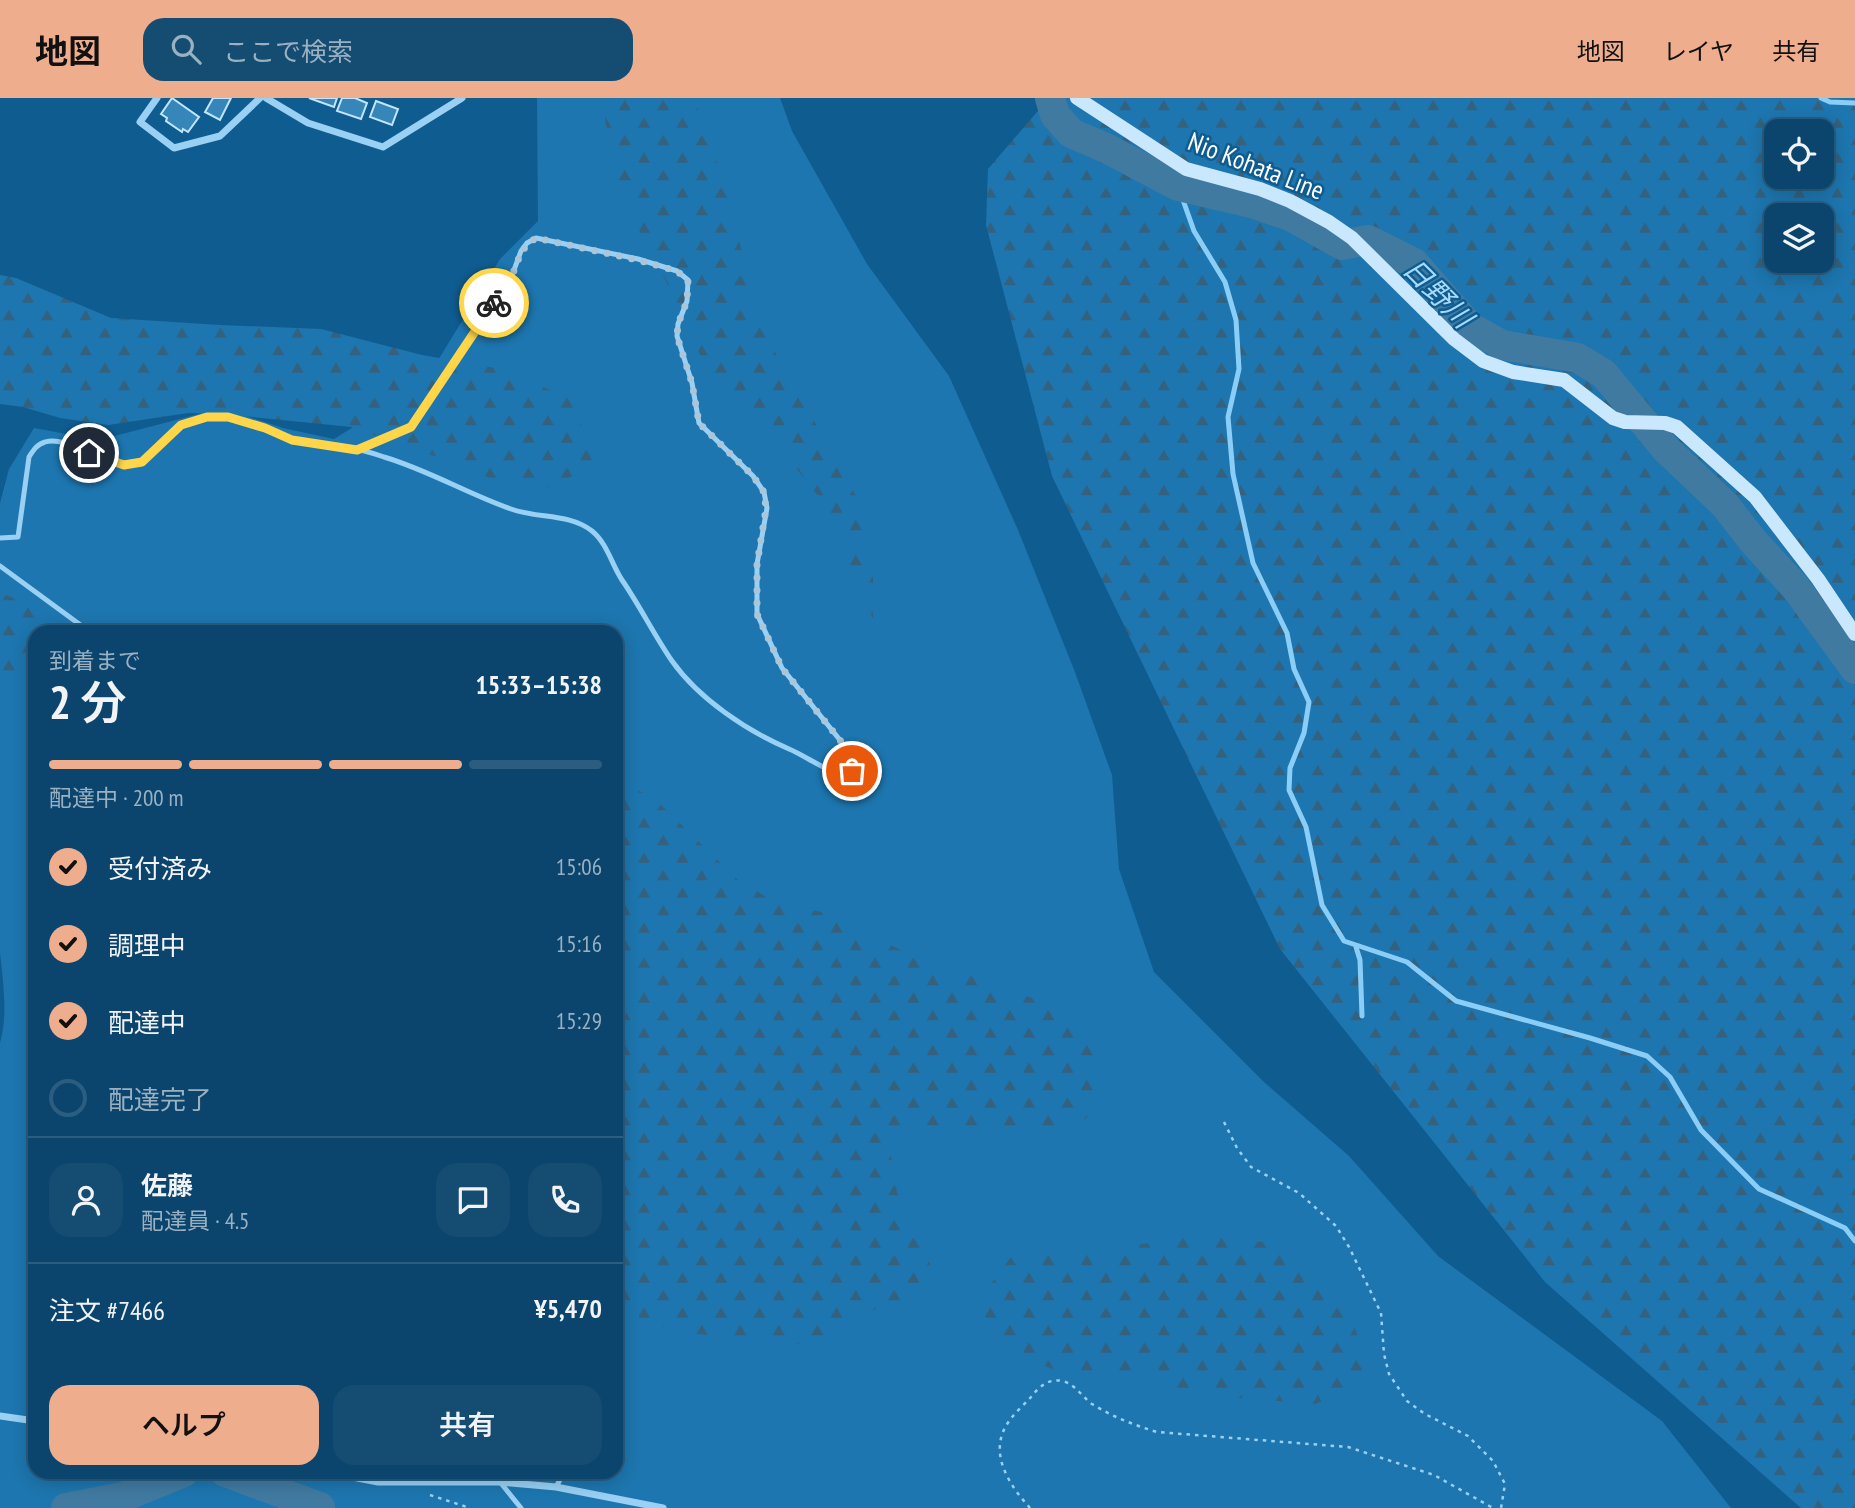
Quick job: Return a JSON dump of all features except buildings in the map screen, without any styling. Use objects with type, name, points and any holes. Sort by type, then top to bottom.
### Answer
[{"type":"main road","name":"Nio Kohata Line","points":[[1077,98],[1186,169],[1260,189],[1290,201],[1329,222],[1415,298],[1454,339],[1483,361],[1513,372],[1564,380],[1614,418],[1625,422],[1665,423],[1676,427],[1755,497],[1818,579],[1855,634]]},
{"type":"street","points":[[157,98],[140,122],[174,148],[220,136],[260,98]]},
{"type":"street","points":[[266,98],[308,123],[383,148],[462,98]]},
{"type":"street","points":[[0,1416],[28,1421]]},
{"type":"street","points":[[363,1479],[412,1484],[500,1482],[556,1487],[663,1508]]},
{"type":"lane","points":[[0,538],[18,537],[29,457],[37,446],[45,442],[62,443],[124,465],[137,464],[181,425],[207,417],[228,417],[265,428],[292,440],[357,450],[414,467],[436,479],[512,510],[540,517],[560,517],[593,532],[684,677],[718,708],[780,745],[832,771],[847,774],[852,771],[852,755],[782,668],[757,614],[757,564],[766,509],[764,492],[753,476],[699,423],[692,383],[677,336],[678,324],[687,301],[688,280],[677,271],[580,246],[536,238],[527,243],[510,281],[411,427],[357,450]]},
{"type":"lane","points":[[0,566],[80,625]]},
{"type":"lane","points":[[556,1487],[561,1479]]},
{"type":"lane","points":[[500,1482],[521,1508]]},
{"type":"path","points":[[1224,1122],[1237,1148],[1251,1167],[1299,1193],[1336,1226],[1381,1313],[1384,1354],[1389,1374],[1408,1401],[1424,1414],[1468,1436],[1493,1461],[1505,1484],[1501,1508]]},
{"type":"path","points":[[1030,1508],[1004,1472],[1000,1438],[1007,1424],[1041,1385],[1053,1381],[1064,1381],[1078,1389],[1088,1401],[1116,1418],[1157,1432],[1348,1447],[1434,1475],[1493,1508]]},
{"type":"path","points":[[412,1484],[440,1500],[470,1508]]},
{"type":"green space","points":[[537,98],[780,98],[792,131],[867,264],[949,376],[1018,530],[1075,672],[1112,775],[1119,869],[1154,972],[1265,1083],[1349,1156],[1438,1256],[1662,1421],[1731,1508],[0,1508],[0,1043],[4,1010],[0,953],[0,503],[9,469],[34,428],[99,440],[222,408],[283,428],[334,439],[424,383],[500,259],[538,221]]},
{"type":"green space","points":[[604,98],[679,98],[696,105],[727,190],[755,306],[789,384],[816,424],[857,498],[873,569],[873,619],[826,506],[762,425],[710,377],[671,291],[619,192],[602,104]]},
{"type":"green space","points":[[1049,98],[1855,98],[1855,1508],[1801,1508],[1545,1282],[1280,949],[1052,476],[986,225],[988,169]]},
{"type":"green space","points":[[0,275],[16,278],[111,318],[321,329],[422,355],[502,369],[575,401],[594,467],[530,494],[440,458],[351,427],[188,413],[108,425],[60,418],[23,407],[0,404]]},
{"type":"green space","points":[[0,594],[23,603],[46,625],[28,625],[28,678],[15,672],[0,672]]},
{"type":"green space","points":[[623,781],[657,801],[738,880],[775,902],[826,913],[909,954],[1032,998],[1075,1017],[1097,1062],[1103,1099],[1078,1127],[916,1130],[889,1144],[897,1192],[930,1264],[918,1294],[853,1318],[806,1345],[688,1333],[643,1321],[623,1301],[623,1021],[640,979],[624,948]]},
{"type":"green space","points":[[1201,1236],[1275,1243],[1342,1294],[1373,1376],[1316,1404],[1212,1396],[1172,1386],[1150,1374],[1069,1375],[994,1347],[980,1298],[1015,1252],[1111,1248]]},
{"type":"waterway","name":"日野川","points":[[1050,98],[1055,115],[1071,133],[1178,186],[1255,204],[1290,216],[1342,245],[1368,240],[1414,263],[1470,327],[1502,345],[1578,358],[1604,374],[1665,448],[1725,505],[1753,541],[1796,588],[1855,669]]},
{"type":"waterway","points":[[1821,98],[1830,102],[1855,103]]},
{"type":"waterway","points":[[1178,186],[1194,231],[1225,282],[1236,320],[1239,369],[1228,417],[1233,474],[1253,563],[1287,633],[1294,669],[1309,702],[1304,733],[1290,768],[1289,790],[1306,827],[1322,905],[1344,941],[1407,962],[1456,1001],[1647,1056],[1670,1077],[1701,1130],[1759,1189],[1845,1228],[1855,1241]]},
{"type":"waterway","points":[[1356,947],[1360,960],[1362,1016]]},
{"type":"waterway","points":[[66,1508],[123,1497],[167,1479]]},
{"type":"waterway","points":[[244,1479],[320,1507]]},
{"type":"way so far","points":[[494,303],[510,281],[514,266],[527,243],[536,238],[638,260],[677,271],[688,280],[687,301],[678,324],[677,336],[692,383],[699,423],[753,476],[764,492],[766,509],[757,564],[757,614],[782,668],[852,755],[852,771]]},
{"type":"route","points":[[89,453],[124,465],[137,464],[181,425],[207,417],[228,417],[304,443],[357,450],[382,441],[411,427],[494,303]]}]
